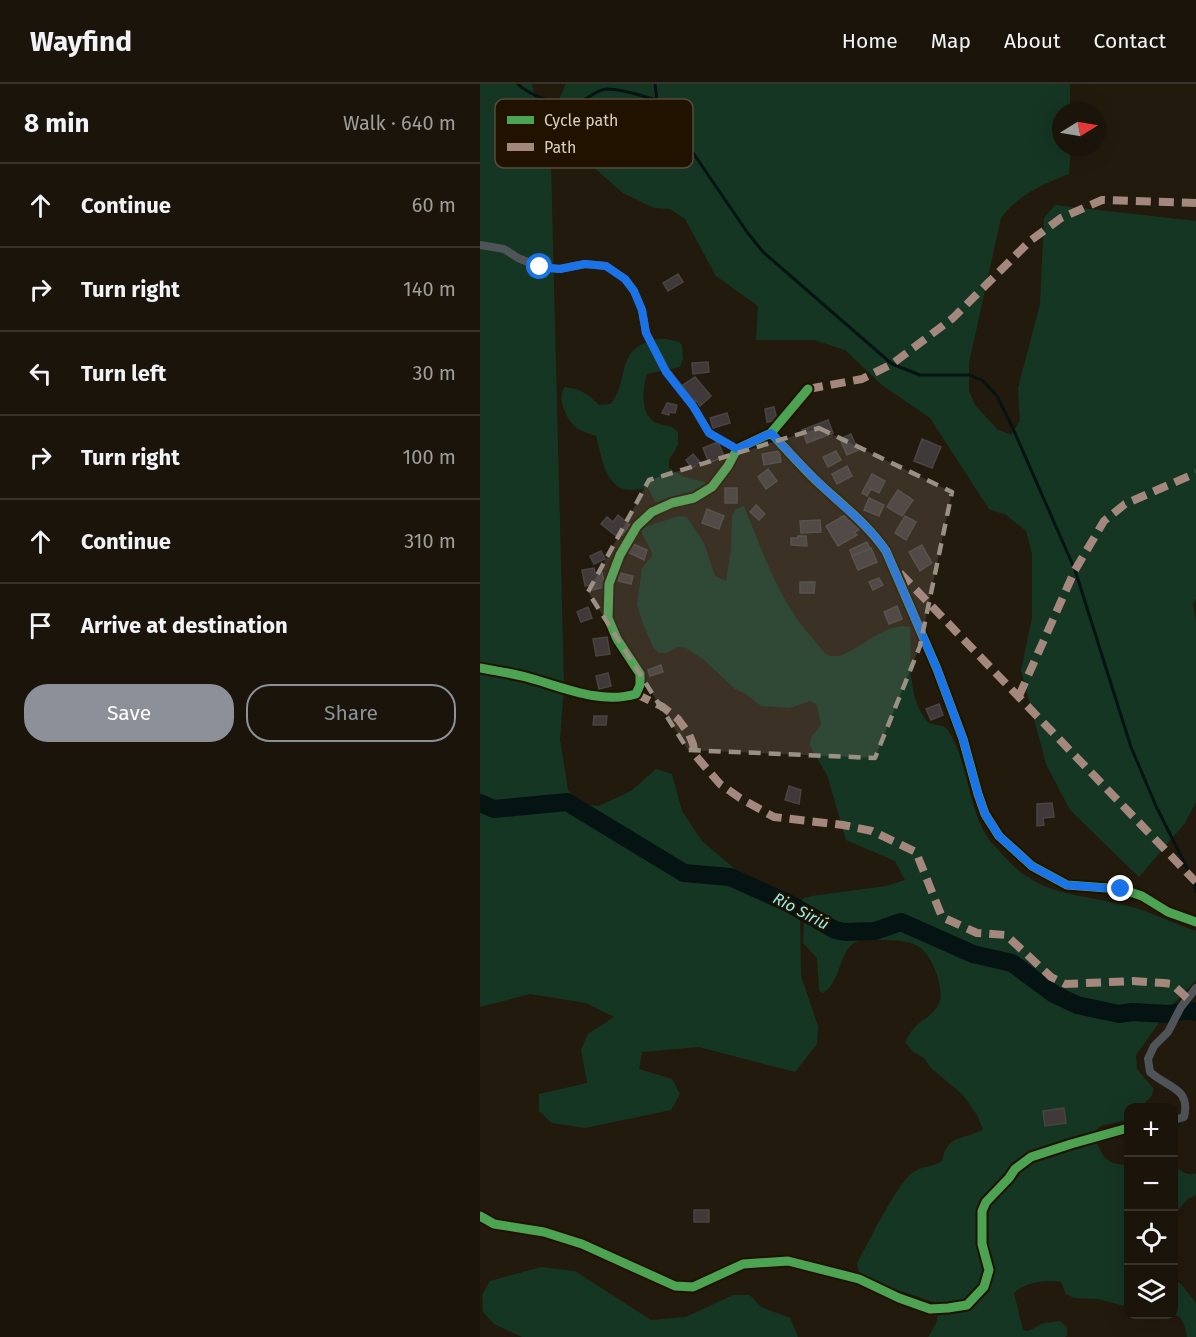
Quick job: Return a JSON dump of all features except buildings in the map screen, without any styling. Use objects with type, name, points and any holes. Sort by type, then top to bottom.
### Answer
[{"type":"street","points":[[480,245],[504,249],[540,267],[560,269],[585,264],[606,266],[625,279],[634,291],[642,310],[646,333],[666,372],[693,406],[709,433],[737,449]]},
{"type":"street","points":[[480,668],[524,676],[590,695],[627,697],[636,694],[640,685],[640,674],[608,618],[609,584],[620,555],[637,526],[652,512],[672,503],[694,498],[712,487],[728,466],[737,449],[771,433],[808,389]]},
{"type":"street","points":[[771,433],[822,486],[876,535],[886,551],[937,669],[963,739],[985,814],[999,836],[1032,866],[1067,885],[1121,889],[1142,896],[1168,912],[1196,922]]},
{"type":"street","points":[[1178,1119],[1184,1117],[1186,1106],[1184,1096],[1150,1072],[1148,1059],[1154,1046],[1168,1032],[1181,1007],[1196,988]]},
{"type":"street","points":[[480,1216],[494,1224],[544,1232],[582,1244],[675,1286],[693,1287],[743,1264],[788,1261],[860,1279],[899,1298],[930,1309],[948,1308],[967,1305],[984,1287],[990,1270],[982,1244],[982,1211],[986,1202],[1015,1169],[1031,1157],[1124,1129]]},
{"type":"highlighted area","points":[[819,428],[952,492],[920,646],[875,758],[688,750],[588,592],[649,480]]},
{"type":"green space","points":[[480,84],[532,84],[535,99],[495,99],[495,168],[551,168],[564,686],[560,739],[568,790],[580,804],[599,806],[631,791],[656,769],[672,774],[682,811],[702,841],[756,887],[789,905],[800,920],[801,976],[818,1026],[817,1044],[795,1072],[699,1047],[642,1052],[639,1069],[672,1079],[680,1094],[671,1110],[585,1128],[552,1123],[539,1111],[539,1094],[587,1083],[581,1050],[588,1034],[614,1017],[586,1003],[530,994],[480,1007]]},
{"type":"green space","points":[[566,84],[1070,84],[1070,102],[1052,102],[1052,156],[1070,156],[1069,174],[1023,197],[1001,218],[969,363],[969,391],[975,405],[997,429],[1011,435],[1020,421],[1018,388],[1040,304],[1044,218],[1055,205],[1196,221],[1196,599],[1193,604],[1196,621],[1196,802],[1185,823],[1139,877],[1070,810],[1046,764],[1021,670],[1032,618],[1032,554],[1026,531],[1006,515],[989,509],[930,418],[882,385],[845,350],[814,340],[756,340],[758,306],[716,276],[685,219],[670,209],[654,208],[623,193],[594,168],[693,168],[693,99],[559,99]]},
{"type":"green space","points":[[658,339],[679,342],[682,345],[683,359],[680,367],[647,374],[644,385],[646,412],[653,421],[670,426],[678,433],[678,445],[669,460],[669,468],[684,477],[705,482],[706,485],[696,491],[655,502],[648,488],[627,490],[612,481],[604,467],[596,436],[574,426],[564,410],[561,397],[565,387],[584,393],[599,405],[611,404],[621,383],[629,356],[644,343]]},
{"type":"green space","points":[[744,506],[782,594],[802,626],[826,654],[842,655],[884,631],[901,626],[910,627],[911,675],[915,699],[928,722],[944,727],[949,732],[961,759],[981,825],[989,839],[1015,867],[1030,878],[1061,892],[1132,907],[1196,931],[1196,980],[1168,1010],[1136,1055],[1137,1069],[1154,1089],[1151,1097],[1144,1103],[1124,1103],[1124,1120],[1101,1126],[1094,1132],[1104,1157],[1114,1163],[1124,1164],[1124,1306],[1098,1299],[1074,1298],[1066,1294],[1061,1282],[1055,1281],[1030,1284],[1014,1293],[1023,1330],[1028,1331],[1044,1323],[1060,1321],[1067,1327],[1065,1337],[928,1337],[937,1316],[933,1302],[889,1287],[859,1272],[857,1264],[892,1199],[908,1177],[918,1169],[942,1161],[944,1152],[952,1142],[983,1129],[977,1115],[963,1095],[931,1068],[924,1058],[913,1052],[905,1042],[915,1027],[936,1008],[940,1000],[940,987],[936,973],[930,959],[922,949],[908,942],[897,940],[857,941],[845,953],[837,975],[829,988],[823,993],[819,991],[817,958],[803,943],[804,923],[799,904],[804,898],[812,896],[886,886],[905,880],[895,861],[846,840],[827,775],[810,746],[811,737],[821,725],[817,705],[810,701],[790,708],[761,706],[746,694],[735,689],[704,660],[686,648],[678,647],[667,653],[659,653],[653,647],[643,624],[637,605],[642,568],[652,556],[641,530],[679,516],[687,517],[704,543],[715,576],[726,581],[731,549],[732,516],[736,509]]},
{"type":"green space","points":[[1178,1168],[1187,1174],[1196,1173],[1196,1195],[1188,1199],[1178,1210]]},
{"type":"green space","points":[[541,1267],[575,1271],[651,1320],[686,1317],[733,1295],[750,1295],[761,1307],[790,1318],[798,1337],[522,1337],[494,1324],[483,1312],[482,1295],[490,1281]]},
{"type":"green space","points":[[1178,1282],[1196,1303],[1196,1337],[1187,1337],[1182,1320],[1178,1316]]},
{"type":"waterway","points":[[518,84],[528,92],[544,99]]},
{"type":"waterway","points":[[655,84],[657,99]]},
{"type":"waterway","points":[[585,99],[607,89],[626,91],[654,99]]},
{"type":"waterway","points":[[693,153],[763,252],[892,364],[920,375],[970,375],[983,381],[997,396],[1075,570],[1131,747],[1196,891]]},
{"type":"waterway","name":"Rio Siriú","points":[[480,803],[494,809],[567,802],[684,873],[730,877],[788,903],[835,930],[875,931],[901,922],[973,954],[1012,963],[1054,994],[1077,1005],[1119,1014],[1132,1012],[1169,1014],[1188,1010],[1196,1012]]},
{"type":"marked path","points":[[808,389],[862,379],[892,364],[953,318],[1030,241],[1061,218],[1102,200],[1196,203]]},
{"type":"marked path","points":[[1019,696],[1075,570],[1104,521],[1125,504],[1196,473]]},
{"type":"marked path","points":[[900,573],[1196,882]]},
{"type":"marked path","points":[[636,694],[663,707],[678,719],[689,734],[695,755],[720,784],[740,798],[774,817],[843,825],[872,831],[916,852],[942,917],[977,933],[1006,935],[1051,977],[1065,984],[1133,981],[1164,983],[1172,984],[1187,998]]},
{"type":"cycle path","points":[[480,668],[594,696],[622,697],[636,694],[640,685],[640,674],[617,639],[608,618],[609,584],[620,555],[637,526],[652,512],[672,503],[694,498],[712,487],[728,466],[737,449],[771,433],[808,389]]},
{"type":"cycle path","points":[[771,433],[810,474],[865,525],[886,551],[937,669],[963,739],[985,814],[999,836],[1032,866],[1067,885],[1121,889],[1142,896],[1168,912],[1196,922]]},
{"type":"cycle path","points":[[480,1216],[494,1224],[544,1232],[582,1244],[675,1286],[693,1287],[743,1264],[788,1261],[859,1279],[899,1298],[930,1309],[948,1308],[967,1305],[984,1287],[989,1270],[982,1244],[982,1211],[986,1202],[1015,1169],[1031,1157],[1124,1129]]},
{"type":"route","points":[[540,267],[560,269],[585,264],[606,266],[625,279],[634,291],[642,310],[646,333],[666,372],[693,406],[709,433],[737,449],[771,433],[822,486],[876,535],[886,551],[937,669],[963,739],[985,814],[999,836],[1032,866],[1067,885],[1121,889]]}]
